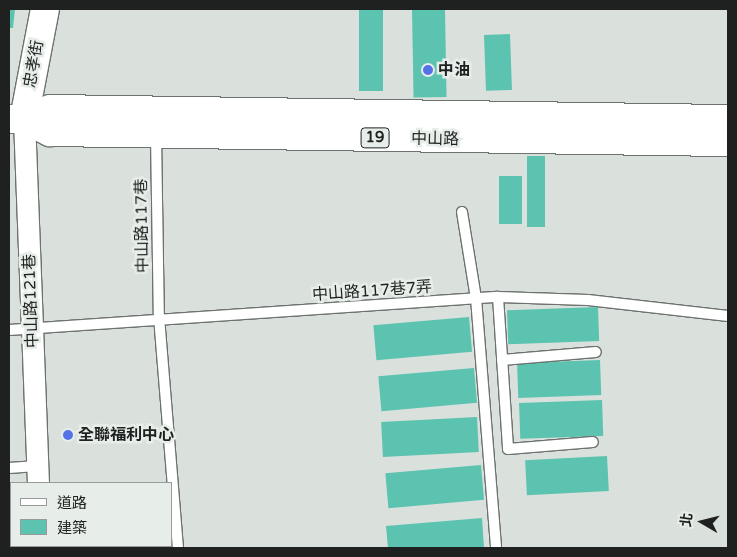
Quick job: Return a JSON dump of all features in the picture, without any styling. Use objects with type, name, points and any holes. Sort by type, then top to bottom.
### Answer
[{"type":"main road","name":"忠孝街","points":[[16,119],[45,9]]},
{"type":"main road","name":"中山路","points":[[16,119],[50,109],[728,142]]},
{"type":"main road","name":"中山路","points":[[16,119],[50,132],[156,134],[454,128],[728,119]]},
{"type":"street","name":"中山路121巷","points":[[16,119],[32,328],[37,474]]},
{"type":"lane","name":"中山路117巷","points":[[156,134],[159,317],[178,548]]},
{"type":"lane","points":[[462,212],[476,298],[496,548]]},
{"type":"lane","name":"中山路117巷7弄","points":[[9,330],[159,317],[498,297],[588,300],[728,316]]},
{"type":"lane","points":[[498,297],[508,449],[593,442]]},
{"type":"lane","points":[[502,360],[596,352]]},
{"type":"lane","points":[[9,468],[37,474]]},
{"type":"building","points":[[9,9],[15,9],[13,28],[9,28]]},
{"type":"building","points":[[359,9],[383,9],[383,91],[359,91]]},
{"type":"building","points":[[445,9],[447,97],[414,98],[412,10]]},
{"type":"building","points":[[510,34],[512,90],[486,91],[484,35]]},
{"type":"building","points":[[527,156],[545,156],[545,227],[527,227]]},
{"type":"building","points":[[499,176],[522,176],[522,224],[499,224]]},
{"type":"building","points":[[598,307],[599,341],[508,344],[507,310]]},
{"type":"building","points":[[469,317],[472,352],[376,360],[373,325]]},
{"type":"building","points":[[600,360],[601,395],[518,398],[517,363]]},
{"type":"building","points":[[474,368],[477,403],[381,411],[378,376]]},
{"type":"building","points":[[602,400],[603,436],[520,439],[519,403]]},
{"type":"building","points":[[477,417],[479,452],[383,457],[381,422]]},
{"type":"building","points":[[607,456],[609,491],[527,495],[525,460]]},
{"type":"building","points":[[481,465],[484,500],[388,508],[385,473]]},
{"type":"building","points":[[482,518],[484,548],[388,548],[386,526]]},
{"type":"place","name":"中油","points":[[428,70]]},
{"type":"place","name":"全聯福利中心","points":[[68,435]]}]
